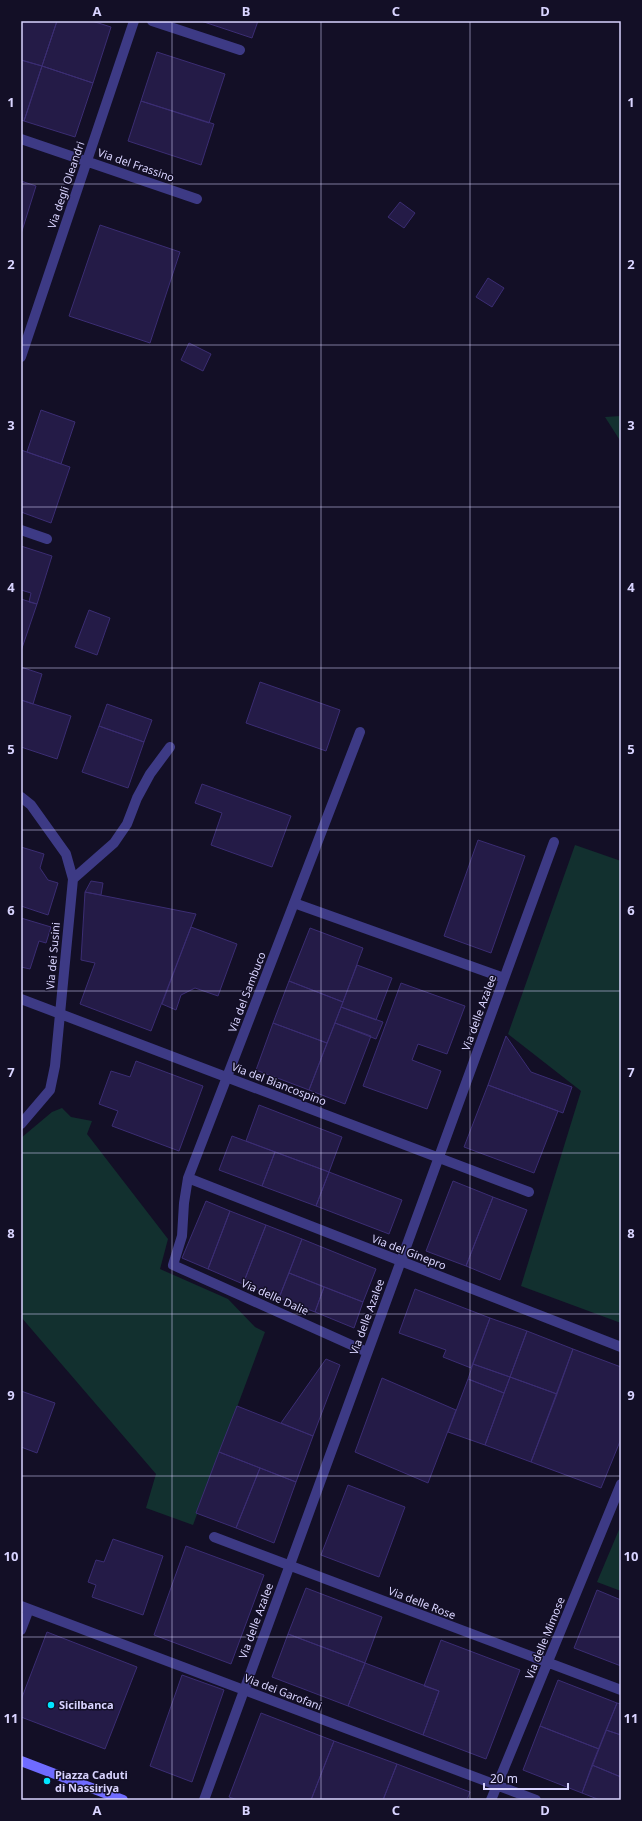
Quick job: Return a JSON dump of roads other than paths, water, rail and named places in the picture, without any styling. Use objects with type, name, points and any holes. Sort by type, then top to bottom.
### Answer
[{"type":"street","name":"Via degli Oleandri","points":[[21,357],[25,335],[87,161],[134,21]]},
{"type":"street","points":[[152,21],[240,50]]},
{"type":"street","name":"Via del Frassino","points":[[21,139],[197,199]]},
{"type":"street","points":[[21,530],[47,539]]},
{"type":"street","name":"Via del Sambuco","points":[[173,1265],[182,1236],[184,1203],[188,1178],[360,732]]},
{"type":"street","points":[[73,879],[114,843],[127,824],[137,798],[150,774],[170,747]]},
{"type":"street","name":"Via dei Susini","points":[[21,797],[31,805],[66,854],[73,879],[55,1066],[50,1090],[21,1124]]},
{"type":"street","name":"Via delle Azalee","points":[[204,1800],[554,842]]},
{"type":"street","points":[[294,903],[504,978]]},
{"type":"street","name":"Via del Biancospino","points":[[21,999],[529,1192]]},
{"type":"street","name":"Via del Ginepro","points":[[188,1178],[621,1347]]},
{"type":"street","name":"Via delle Dalie","points":[[173,1265],[367,1352]]},
{"type":"street","name":"Via delle Mimose","points":[[491,1800],[621,1484]]},
{"type":"street","name":"Via delle Rose","points":[[214,1537],[621,1690]]},
{"type":"street","points":[[21,1630],[25,1607]]},
{"type":"street","name":"Via dei Garofani","points":[[25,1607],[536,1800]]},
{"type":"street","points":[[21,1761],[124,1800]]},
{"type":"place","name":"Sicilbanca","points":[[51,1705]]},
{"type":"place","name":"Piazza Caduti di Nassiriya","points":[[47,1781]]}]
